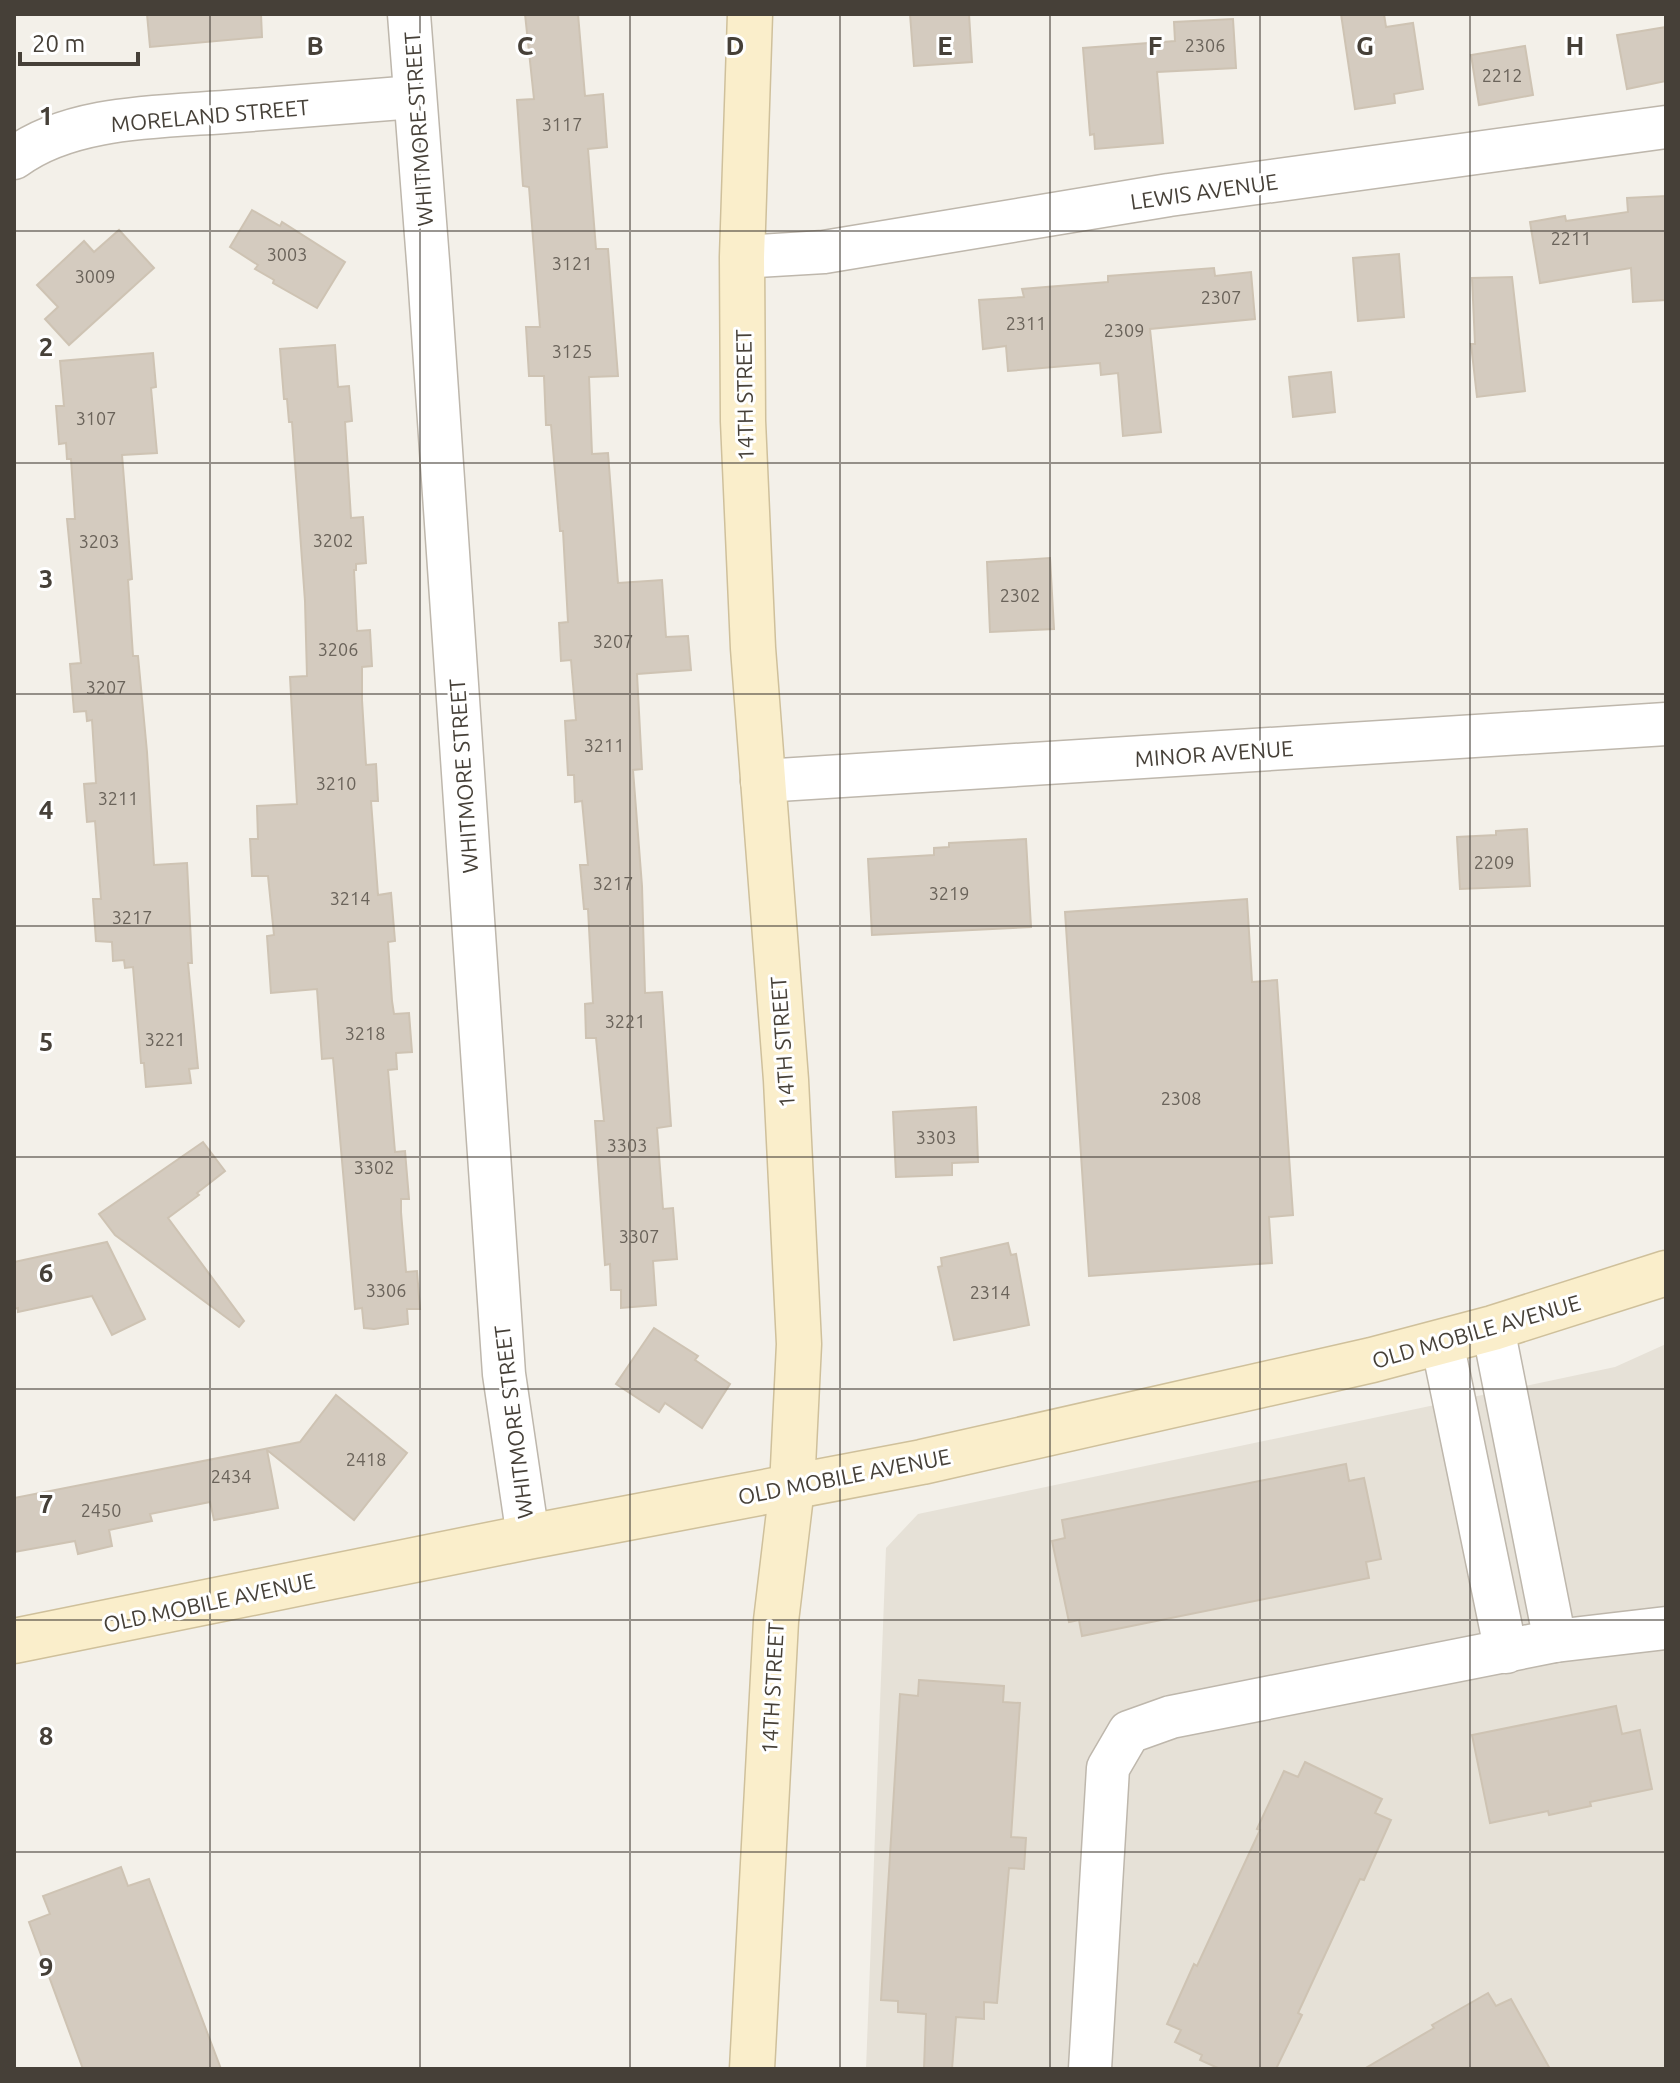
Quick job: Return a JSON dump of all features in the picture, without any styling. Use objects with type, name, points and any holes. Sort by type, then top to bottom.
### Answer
[{"type":"street","name":"WHITMORE STREET","points":[[409,14],[504,1374],[528,1537]]},
{"type":"street","name":"14TH STREET","points":[[750,14],[742,257],[743,421],[753,648],[786,1080],[799,1344],[792,1487],[776,1621],[752,2069]]},
{"type":"street","name":"MORELAND STREET","points":[[14,158],[29,147],[70,130],[147,118],[414,97]]},
{"type":"street","name":"LEWIS AVENUE","points":[[742,257],[824,252],[1169,195],[1666,127]]},
{"type":"street","name":"MINOR AVENUE","points":[[762,781],[1666,724]]},
{"type":"street","name":"OLD MOBILE AVENUE","points":[[14,1641],[938,1458],[1372,1360],[1493,1328],[1666,1273]]},
{"type":"street","points":[[1493,1328],[1555,1641]]},
{"type":"street","points":[[1442,1342],[1506,1652]]},
{"type":"street","points":[[1090,2069],[1108,1768],[1129,1732],[1171,1717],[1555,1641],[1666,1628]]},
{"type":"shaded area","points":[[1666,1344],[1666,2069],[866,2069],[886,1548],[918,1514],[1615,1367]]},
{"type":"building","points":[[147,14],[261,14],[262,37],[150,47]]},
{"type":"building","points":[[525,14],[578,14],[585,96],[603,94],[607,147],[588,149],[596,249],[608,249],[618,376],[589,377],[592,454],[608,453],[618,583],[662,580],[666,637],[688,636],[691,670],[637,674],[642,769],[633,770],[642,886],[645,993],[662,992],[671,1126],[657,1128],[663,1209],[673,1208],[677,1259],[653,1261],[656,1305],[621,1308],[621,1290],[611,1290],[610,1264],[605,1265],[595,1121],[604,1121],[596,1038],[586,1038],[585,1004],[593,1003],[588,909],[584,909],[580,865],[588,865],[582,801],[575,802],[574,775],[568,775],[565,721],[576,720],[571,660],[561,661],[559,623],[568,622],[563,531],[560,531],[551,425],[546,425],[544,376],[529,376],[526,327],[540,327],[529,187],[523,186],[517,100],[534,99]]},
{"type":"building","points":[[910,14],[969,14],[972,62],[914,66]]},
{"type":"building","points":[[1341,14],[1384,14],[1386,27],[1413,23],[1423,89],[1394,94],[1395,103],[1355,109]]},
{"type":"building","points":[[1233,19],[1236,68],[1157,72],[1163,143],[1095,149],[1094,134],[1090,135],[1083,48],[1175,41],[1174,22]]},
{"type":"building","points":[[1666,27],[1666,81],[1627,89],[1617,35]]},
{"type":"building","points":[[1525,46],[1533,95],[1479,105],[1471,55]]},
{"type":"building","points":[[1666,196],[1666,300],[1633,302],[1631,268],[1540,283],[1530,222],[1565,216],[1566,221],[1628,212],[1627,198]]},
{"type":"building","points":[[252,210],[280,226],[282,222],[345,262],[317,308],[273,283],[274,280],[255,269],[258,265],[230,247]]},
{"type":"building","points":[[119,230],[154,268],[69,345],[45,319],[58,307],[37,285],[84,241],[94,252]]},
{"type":"building","points":[[1399,254],[1404,317],[1358,321],[1353,258]]},
{"type":"building","points":[[1214,268],[1215,276],[1251,272],[1255,319],[1150,329],[1161,432],[1123,436],[1118,373],[1101,375],[1100,363],[1008,371],[1006,346],[983,349],[979,300],[1024,297],[1022,289],[1108,282],[1108,276]]},
{"type":"building","points":[[1512,277],[1525,391],[1477,397],[1471,344],[1475,344],[1472,278]]},
{"type":"building","points":[[335,345],[338,387],[349,386],[352,421],[345,422],[351,518],[363,517],[366,563],[356,564],[354,570],[357,631],[370,630],[372,666],[362,667],[362,700],[366,765],[376,764],[378,801],[371,801],[378,895],[391,893],[395,941],[388,942],[392,1001],[394,1014],[409,1013],[412,1052],[396,1053],[397,1069],[388,1070],[395,1152],[405,1151],[409,1199],[401,1199],[401,1212],[406,1272],[417,1271],[420,1309],[407,1309],[408,1324],[374,1329],[364,1328],[362,1308],[355,1309],[333,1058],[322,1059],[317,989],[271,993],[267,936],[274,935],[268,876],[252,876],[250,839],[258,839],[257,806],[297,804],[290,677],[307,676],[305,601],[292,422],[289,422],[287,399],[284,399],[280,349]]},
{"type":"building","points":[[153,353],[156,387],[151,388],[157,453],[122,455],[132,579],[128,580],[133,656],[138,656],[147,752],[154,865],[187,863],[192,963],[188,963],[198,1068],[189,1069],[191,1083],[146,1087],[133,967],[125,968],[124,960],[113,961],[112,942],[96,941],[93,899],[101,899],[95,821],[87,822],[84,784],[96,783],[92,720],[87,721],[86,711],[74,712],[70,664],[81,663],[67,519],[75,519],[71,459],[67,459],[66,443],[59,444],[56,406],[64,406],[60,361]]},
{"type":"building","points":[[1331,372],[1335,412],[1293,417],[1289,377]]},
{"type":"building","points":[[1050,558],[1054,629],[990,632],[987,562]]},
{"type":"building","points":[[1527,829],[1530,886],[1460,889],[1457,837],[1496,835],[1496,831]]},
{"type":"building","points":[[1026,839],[1031,927],[872,935],[868,859],[934,855],[934,848],[949,847],[949,843]]},
{"type":"building","points":[[1247,899],[1252,982],[1277,980],[1293,1215],[1269,1217],[1272,1263],[1089,1276],[1065,912]]},
{"type":"building","points":[[976,1107],[978,1162],[952,1163],[952,1175],[896,1177],[893,1112]]},
{"type":"building","points":[[203,1142],[225,1171],[168,1218],[244,1321],[239,1327],[115,1235],[99,1214]]},
{"type":"building","points":[[107,1242],[145,1319],[112,1335],[92,1296],[18,1312],[18,1308],[14,1309],[14,1262]]},
{"type":"building","points":[[1008,1243],[1011,1255],[1016,1254],[1029,1325],[954,1340],[938,1267],[942,1266],[941,1258]]},
{"type":"building","points":[[654,1328],[698,1356],[695,1360],[730,1384],[702,1428],[665,1403],[659,1412],[616,1384]]},
{"type":"building","points":[[336,1395],[407,1453],[354,1520],[267,1450],[278,1508],[214,1520],[210,1502],[150,1514],[152,1521],[109,1530],[112,1546],[78,1554],[75,1541],[14,1552],[14,1498],[300,1442]]},
{"type":"building","points":[[1346,1464],[1349,1481],[1364,1478],[1381,1559],[1366,1562],[1369,1578],[1082,1636],[1079,1620],[1069,1622],[1052,1541],[1065,1538],[1062,1520]]},
{"type":"building","points":[[919,1680],[1004,1686],[1003,1702],[1020,1703],[1011,1837],[1026,1838],[1024,1869],[1009,1868],[997,2003],[984,2002],[984,2019],[956,2017],[952,2069],[924,2069],[926,2014],[898,2012],[898,2001],[881,2000],[900,1694],[918,1696]]},
{"type":"building","points":[[1616,1706],[1622,1734],[1640,1730],[1652,1789],[1590,1802],[1591,1806],[1549,1815],[1548,1811],[1490,1823],[1472,1735]]},
{"type":"building","points":[[1305,1762],[1382,1799],[1375,1813],[1391,1820],[1298,2013],[1302,2015],[1276,2069],[1220,2069],[1200,2060],[1202,2055],[1175,2042],[1181,2030],[1167,2024],[1260,1830],[1257,1829],[1284,1771],[1298,1777]]},
{"type":"building","points":[[121,1867],[128,1886],[149,1879],[221,2069],[83,2069],[29,1922],[50,1914],[43,1896]]},
{"type":"building","points":[[1488,1993],[1496,2006],[1511,1999],[1550,2069],[1364,2069],[1434,2028],[1432,2025]]}]
